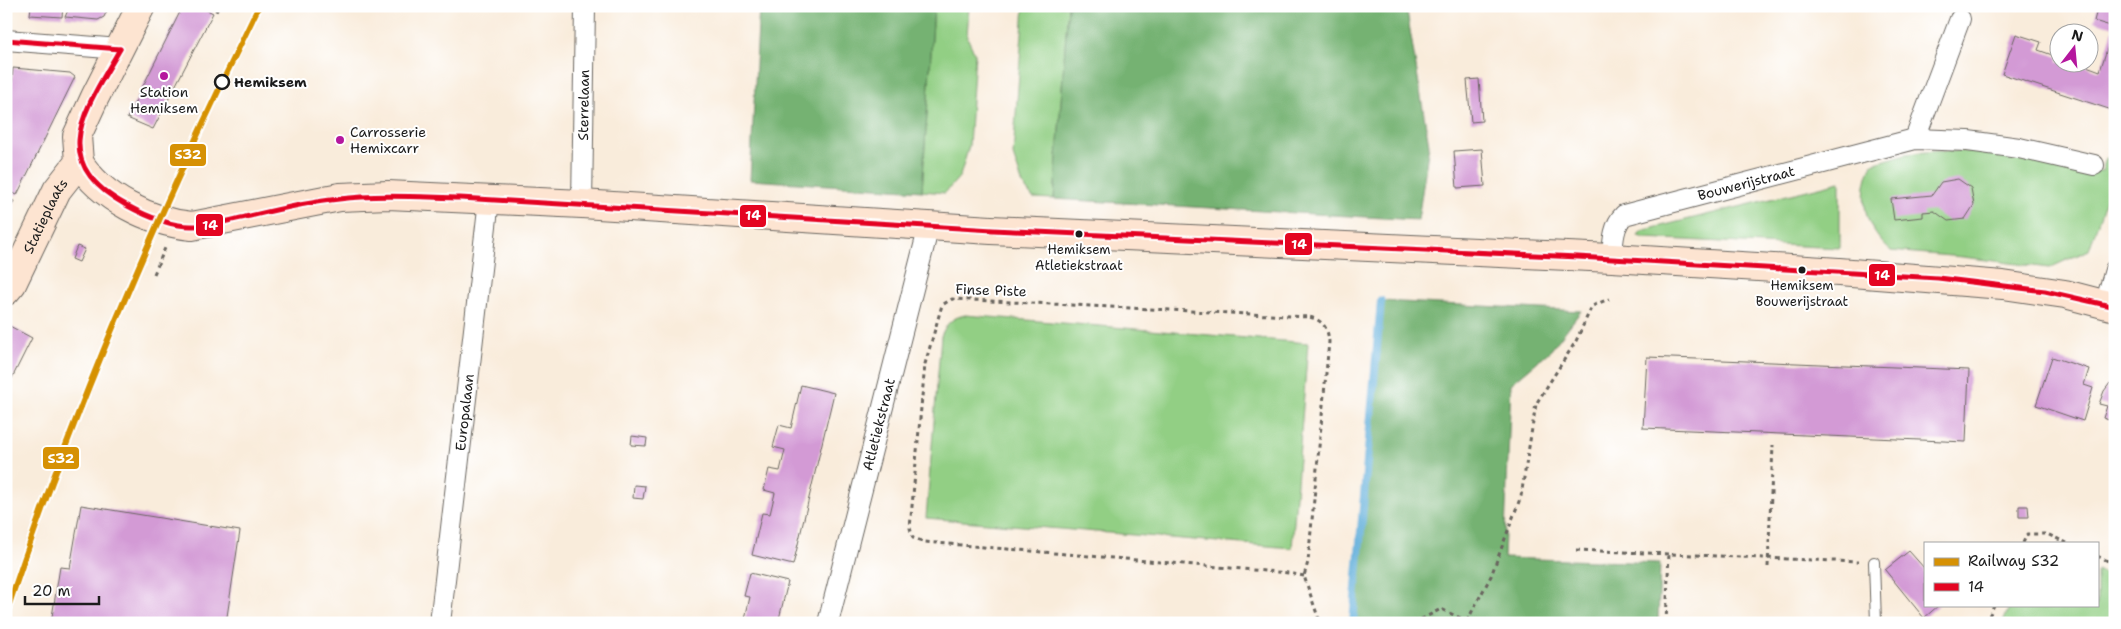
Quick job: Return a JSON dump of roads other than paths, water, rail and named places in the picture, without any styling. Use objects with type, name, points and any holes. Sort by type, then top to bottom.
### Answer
[{"type":"street","points":[[141,6],[94,97],[77,136],[79,162],[89,178],[105,192],[157,218],[176,225],[192,226],[340,197],[388,195],[582,204],[930,226],[1612,258],[1942,279],[2041,290],[2110,305],[2115,270]]},
{"type":"street","name":"Sterrelaan","points":[[582,204],[585,6]]},
{"type":"street","points":[[1915,139],[1960,18]]},
{"type":"street","points":[[6,40],[120,49]]},
{"type":"street","name":"Bouwerijstraat","points":[[1612,258],[1614,235],[1618,221],[1624,214],[1915,139],[1968,141],[2019,148],[2094,165]]},
{"type":"street","name":"Statieplaats","points":[[6,291],[12,284],[57,190],[79,162]]},
{"type":"street","name":"Europalaan","points":[[440,623],[489,200]]},
{"type":"street","name":"Atletiekstraat","points":[[828,623],[930,226]]},
{"type":"lane","points":[[1874,562],[1876,623]]},
{"type":"waterway","points":[[1353,622],[1381,301]]},
{"type":"rail line","name":"S32","points":[[6,613],[61,458],[122,305],[188,155],[259,6]]},
{"type":"place","name":"Station Hemiksem","points":[[164,76]]},
{"type":"place","name":"Hemiksem","points":[[222,82]]},
{"type":"place","name":"Carrosserie Hemixcarr","points":[[340,140]]},
{"type":"place","name":"Hemiksem Atletiekstraat","points":[[1079,234]]},
{"type":"place","name":"Hemiksem Bouwerijstraat","points":[[1802,270]]}]
